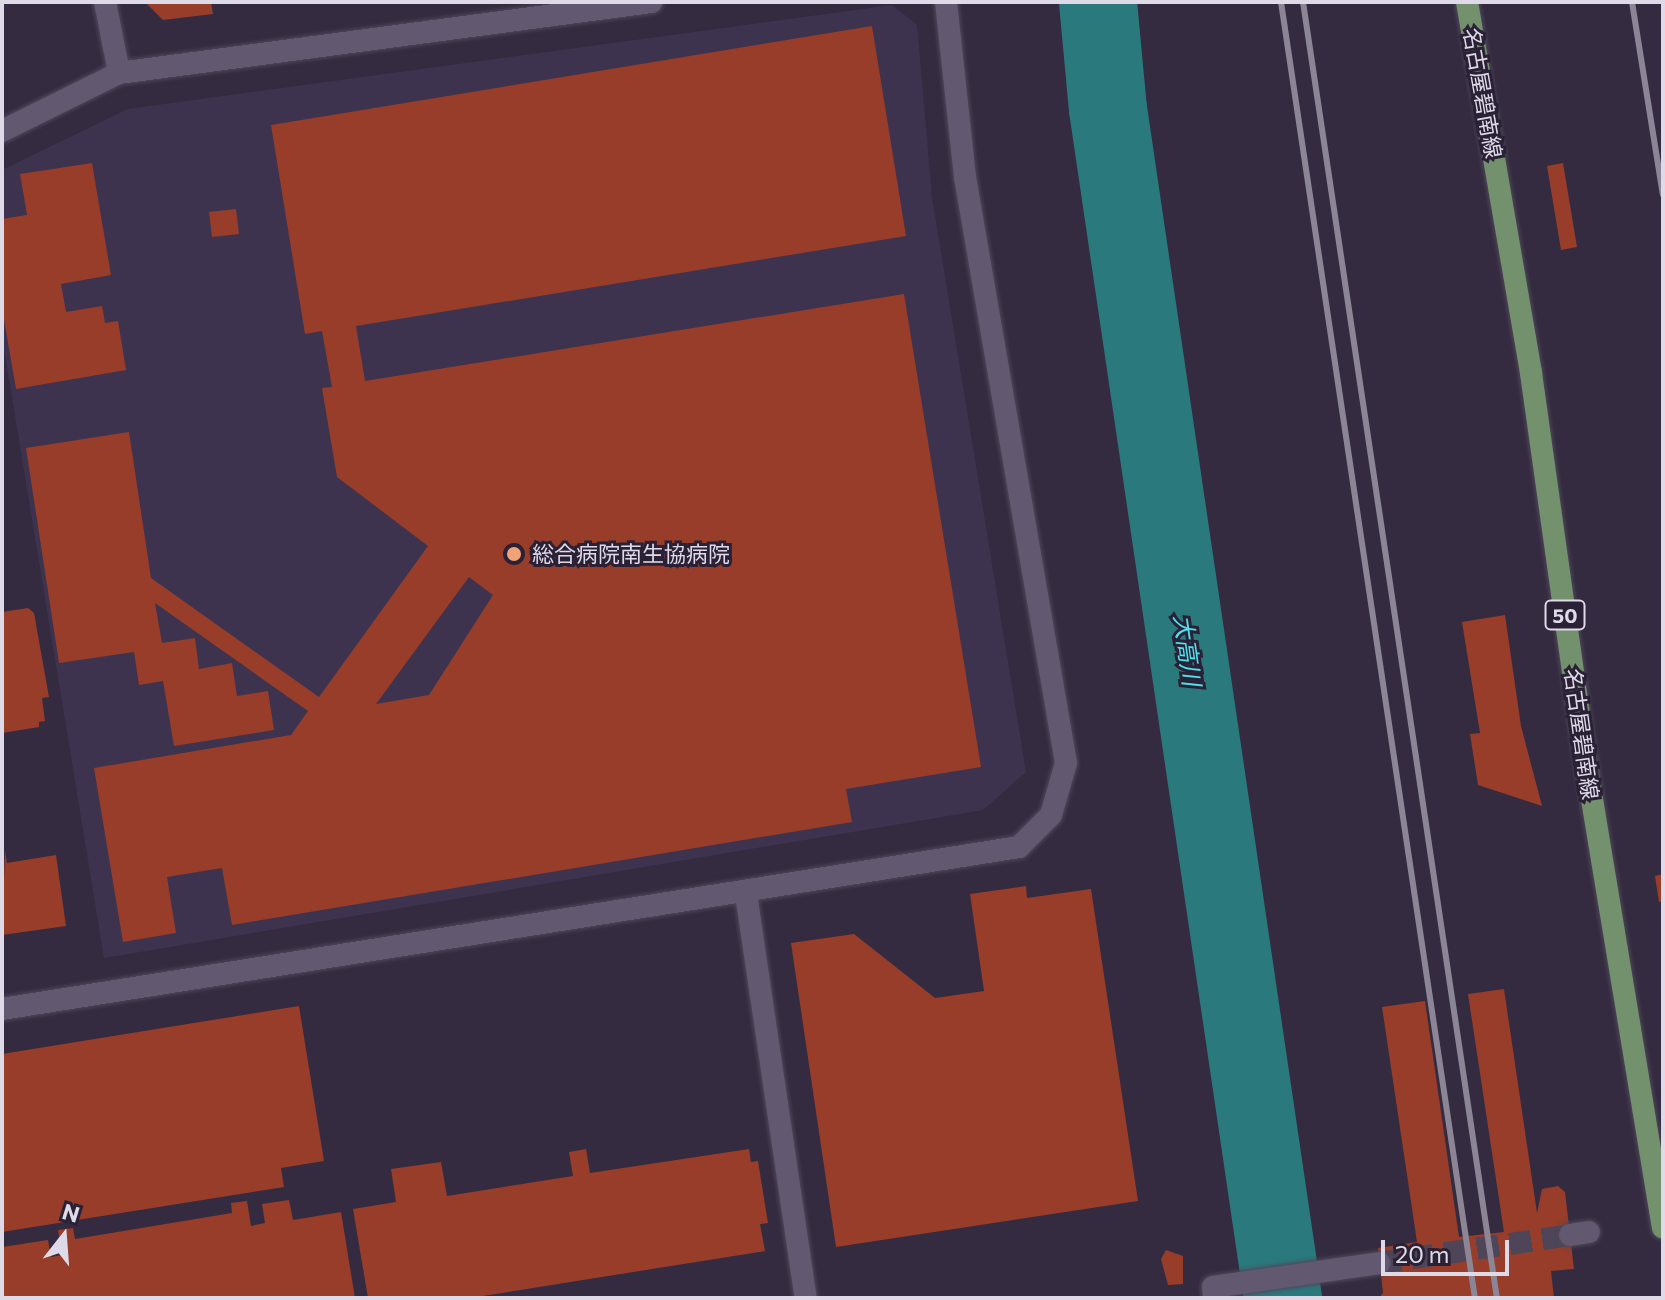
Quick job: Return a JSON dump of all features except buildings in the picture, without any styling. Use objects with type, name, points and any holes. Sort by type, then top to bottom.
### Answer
[{"type":"main road","name":"名古屋碧南線","points":[[1467,2],[1531,373],[1584,751],[1663,1228]]},
{"type":"street","points":[[105,2],[119,73]]},
{"type":"street","points":[[2,131],[119,73],[651,2]]},
{"type":"street","points":[[2,1009],[746,894],[1019,847],[1051,815],[1066,763],[965,177],[946,2]]},
{"type":"street","points":[[746,894],[806,1298]]},
{"type":"street","points":[[1214,1298],[1213,1287],[1379,1263]]},
{"type":"shaded area","name":"総合病院南生協病院","points":[[892,5],[917,25],[932,197],[1026,772],[983,810],[104,958],[2,336],[2,170],[128,109]]},
{"type":"waterway","name":"大高川","points":[[1098,2],[1108,109],[1283,1298]]},
{"type":"tunnel","points":[[1379,1263],[1570,1235]]},
{"type":"railway","points":[[1281,2],[1475,1298]]},
{"type":"railway","points":[[1303,2],[1497,1298]]},
{"type":"railway","points":[[1632,2],[1663,195]]},
{"type":"place","name":"総合病院南生協病院","points":[[514,554]]}]
